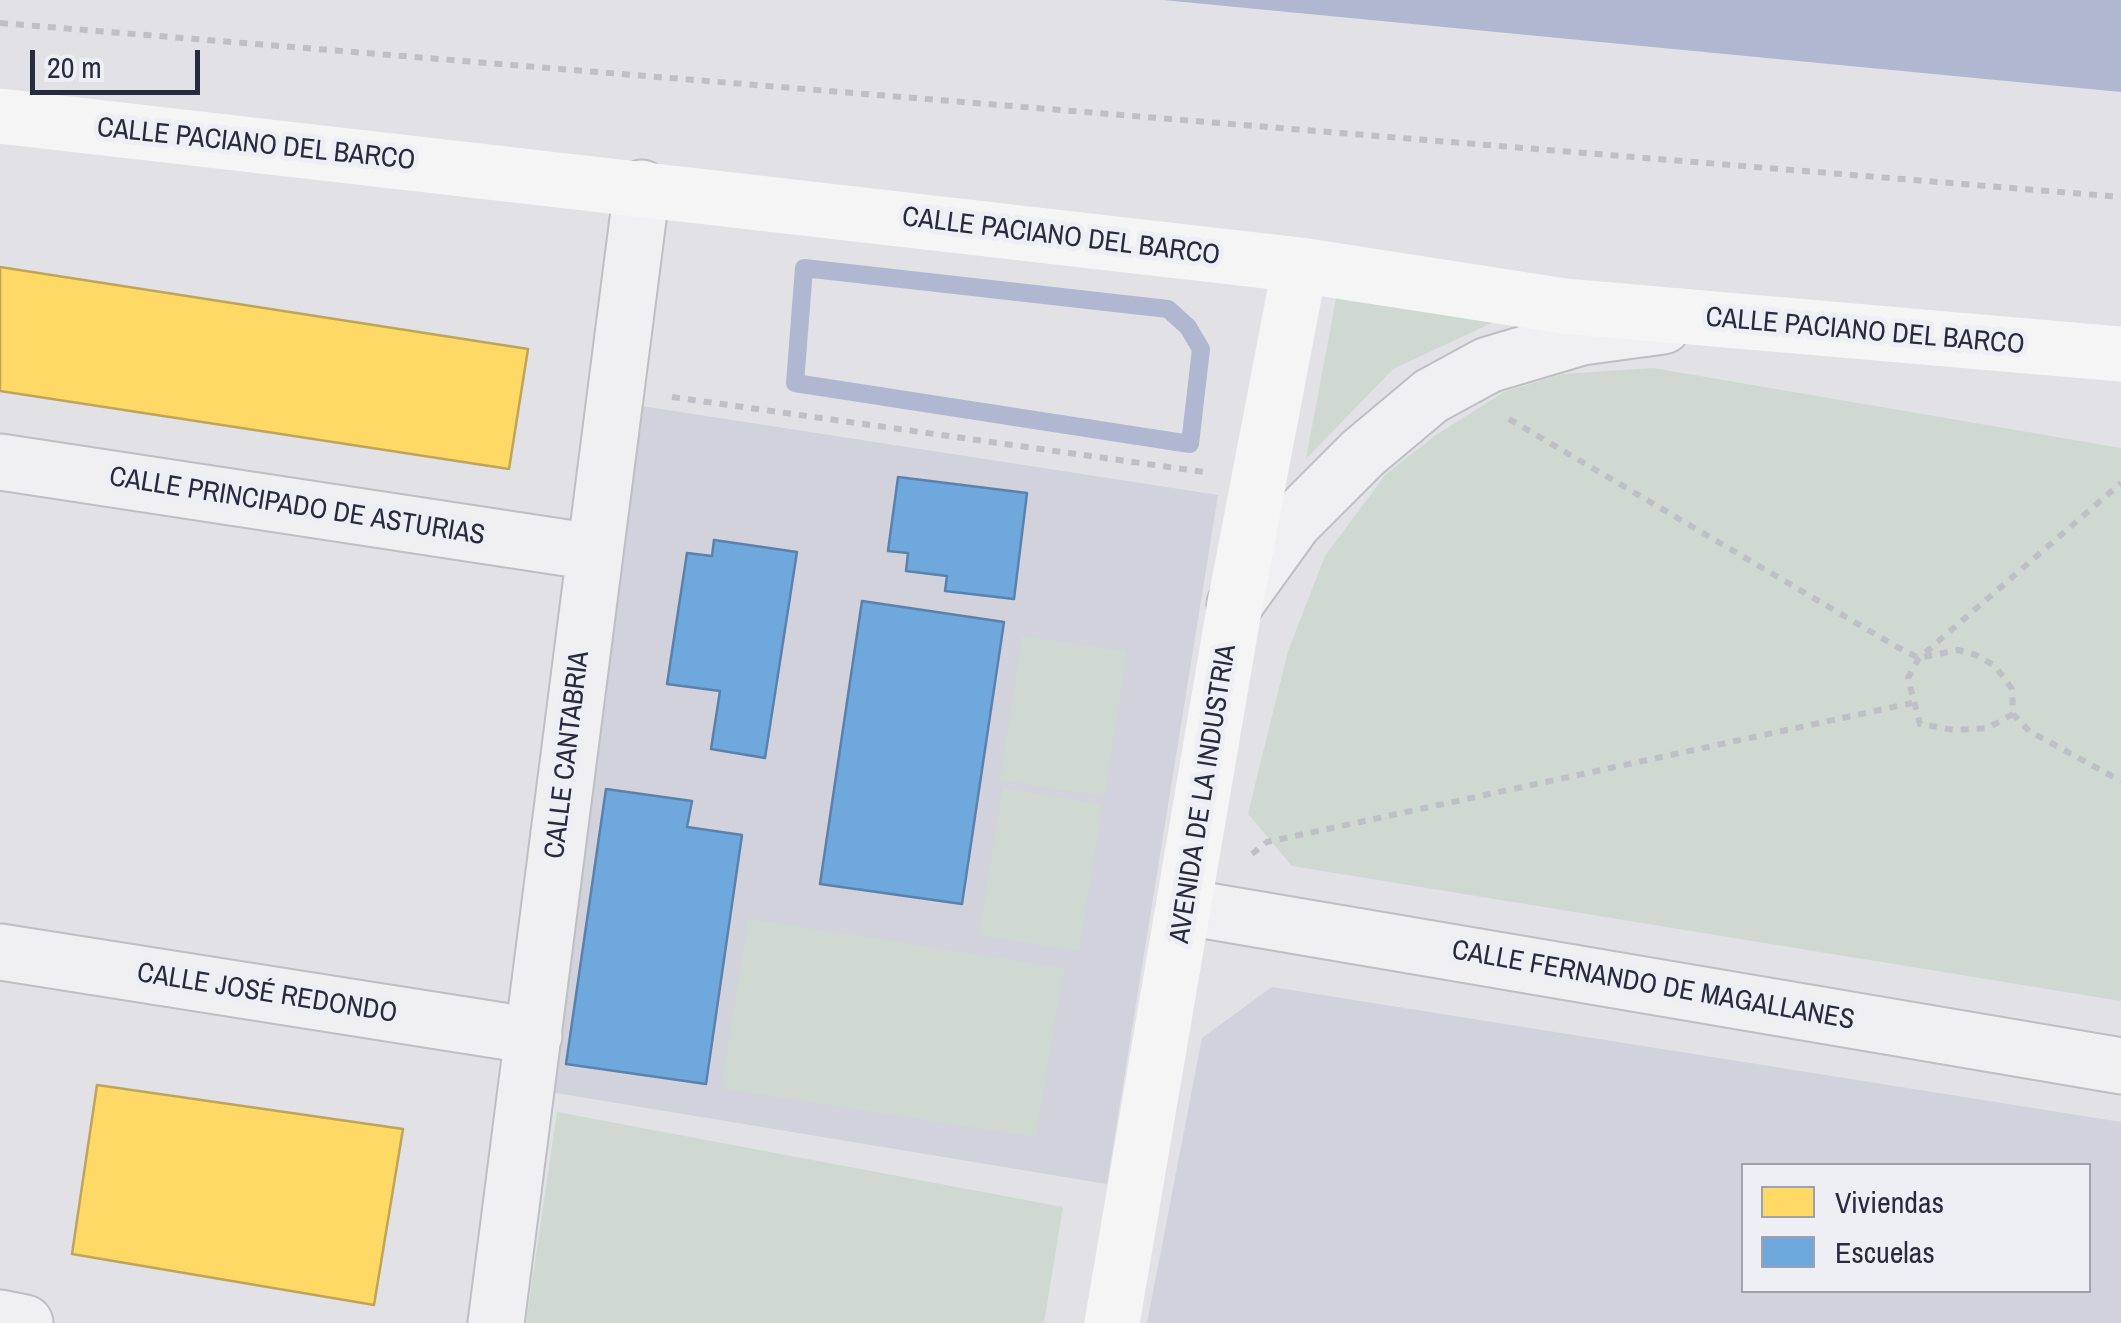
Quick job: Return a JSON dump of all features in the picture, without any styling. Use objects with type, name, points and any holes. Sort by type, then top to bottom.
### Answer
[{"type":"street","name":"CALLE PACIANO DEL BARCO","points":[[0,116],[1300,265],[1564,306],[2121,354]]},
{"type":"street","name":"CALLE CANTABRIA","points":[[496,1323],[642,188]]},
{"type":"street","name":"AVENIDA DE LA INDUSTRIA","points":[[1112,1323],[1235,604],[1300,265]]},
{"type":"street","points":[[1235,604],[1294,522],[1363,453],[1431,396],[1488,366],[1582,337],[1712,320]]},
{"type":"street","name":"CALLE PRINCIPADO DE ASTURIAS","points":[[0,462],[593,552]]},
{"type":"street","name":"CALLE FERNANDO DE MAGALLANES","points":[[1186,907],[2121,1066]]},
{"type":"street","name":"CALLE JOSÉ REDONDO","points":[[0,952],[534,1036]]},
{"type":"street","points":[[0,1318],[25,1323]]},
{"type":"path","points":[[0,24],[2121,197]]},
{"type":"path","points":[[1452,386],[1920,658],[1958,650],[1985,661],[2012,689],[2013,714],[2030,731],[2121,781]]},
{"type":"path","points":[[616,390],[1259,480]]},
{"type":"path","points":[[2013,714],[1988,728],[1954,730],[1920,724],[1908,678],[1920,658],[2121,483]]},
{"type":"path","points":[[1186,907],[1267,842],[1912,702]]},
{"type":"shaded area","points":[[1336,299],[1496,321],[1393,369],[1306,459]]},
{"type":"shaded area","points":[[1653,368],[2121,448],[2121,1001],[1292,866],[1248,814],[1288,651],[1325,556],[1386,474],[1436,435],[1504,392],[1563,374]]},
{"type":"shaded area","points":[[622,403],[1218,495],[1107,1184],[538,1090]]},
{"type":"shaded area","points":[[1022,636],[1127,652],[1105,796],[1000,780]]},
{"type":"shaded area","points":[[1002,788],[1103,805],[1079,951],[979,935]]},
{"type":"shaded area","points":[[748,919],[1064,968],[1036,1137],[721,1088]]},
{"type":"shaded area","points":[[1272,987],[2121,1122],[2121,1323],[1147,1323],[1202,1038]]},
{"type":"shaded area","points":[[557,1112],[1063,1207],[1044,1323],[526,1323]]},
{"type":"water","points":[[1163,0],[2121,0],[2121,92]]},
{"type":"building: Viviendas","points":[[0,267],[528,349],[509,469],[0,391]]},
{"type":"building: Viviendas","points":[[97,1085],[403,1129],[374,1305],[72,1254]]},
{"type":"building: Escuelas","points":[[898,477],[1027,493],[1014,599],[945,591],[947,576],[906,571],[908,553],[888,551]]},
{"type":"building: Escuelas","points":[[714,540],[797,552],[765,758],[711,749],[720,691],[667,684],[687,553],[712,556]]},
{"type":"building: Escuelas","points":[[862,601],[1004,622],[962,904],[820,884]]},
{"type":"building: Escuelas","points":[[606,789],[692,801],[687,827],[742,835],[706,1084],[566,1064]]},
{"type":"waterway","points":[[804,268],[1168,309],[1188,327],[1201,349],[1190,444],[795,383],[804,268]]}]
